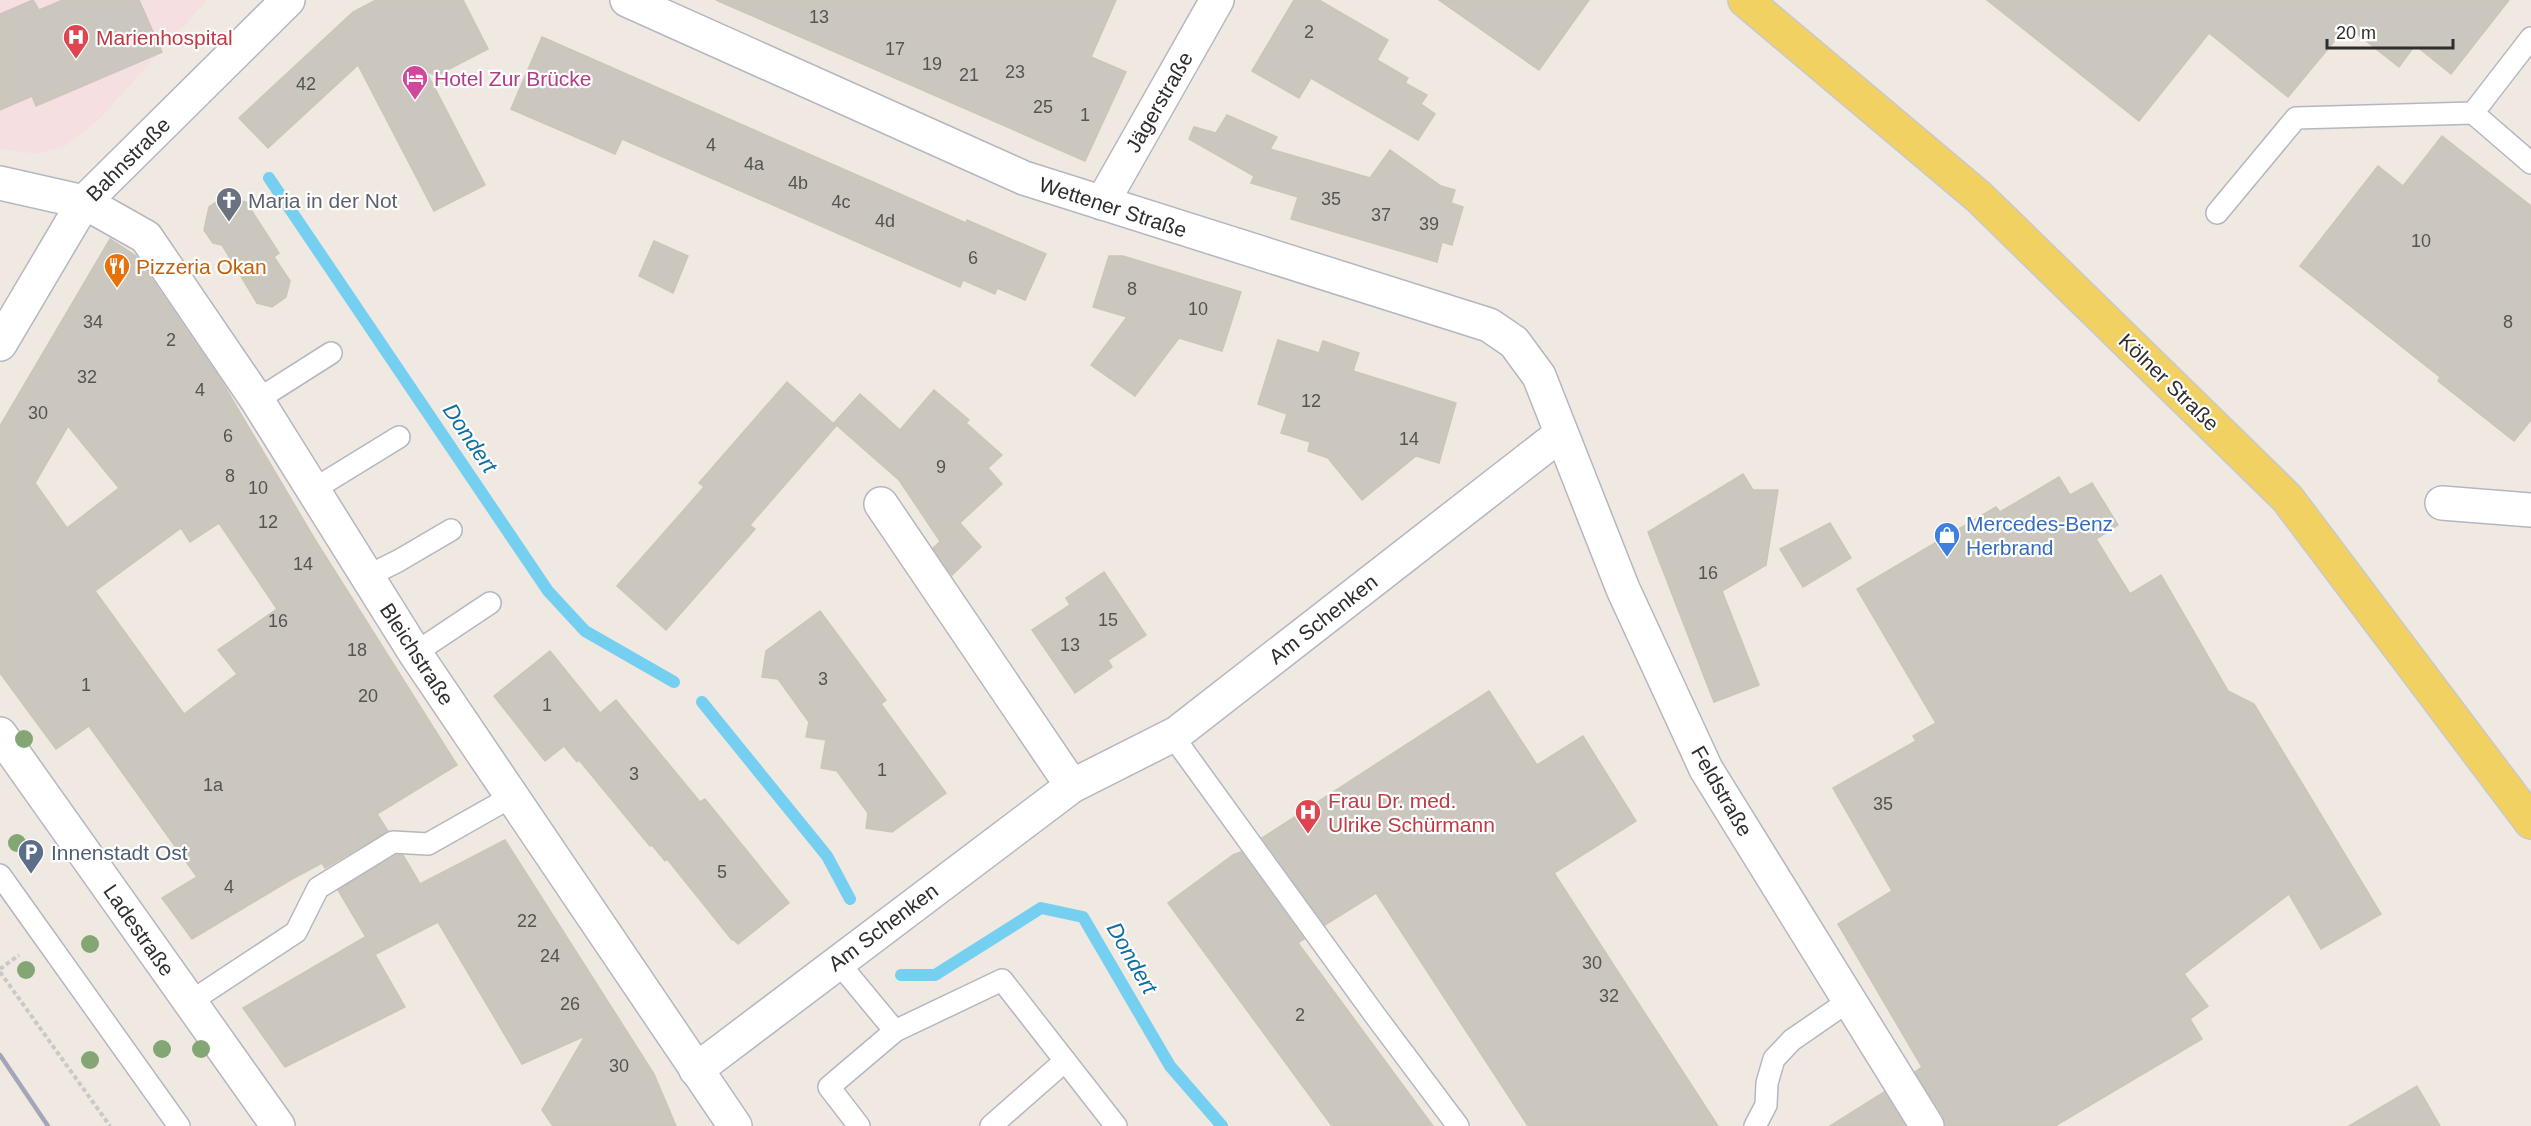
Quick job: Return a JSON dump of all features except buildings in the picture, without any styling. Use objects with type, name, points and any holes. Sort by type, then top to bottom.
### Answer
[{"type":"main road","name":"Kölner Straße","points":[[1745,0],[1979,197],[2287,498],[2531,822]]},
{"type":"street","name":"Bahnstraße","points":[[0,344],[84,202],[288,0]]},
{"type":"street","name":"Wettener Straße","points":[[627,0],[1024,178],[1489,325],[1514,342],[1539,376],[1561,434]]},
{"type":"street","name":"Jägerstraße","points":[[1101,203],[1217,0]]},
{"type":"street","name":"Bleichstraße","points":[[0,183],[84,202],[146,237],[257,400],[415,654],[735,1126]]},
{"type":"street","name":"Am Schenken","points":[[696,1070],[837,961],[1072,786],[1172,735],[1561,434]]},
{"type":"street","name":"Feldstraße","points":[[1561,434],[1623,589],[1706,769],[1927,1126]]},
{"type":"street","points":[[2442,503],[2531,510]]},
{"type":"street","points":[[880,504],[1072,786]]},
{"type":"street","name":"Ladestraße","points":[[0,734],[278,1126]]},
{"type":"lane","points":[[2473,113],[2531,38]]},
{"type":"lane","points":[[2217,213],[2296,118],[2473,113],[2531,163]]},
{"type":"lane","points":[[257,400],[331,353]]},
{"type":"lane","points":[[311,490],[399,437]]},
{"type":"lane","points":[[368,576],[451,530]]},
{"type":"lane","points":[[415,654],[490,603]]},
{"type":"lane","points":[[1172,735],[1458,1126]]},
{"type":"lane","points":[[190,1002],[296,932],[318,888],[393,842],[428,844],[512,797]]},
{"type":"lane","points":[[0,875],[180,1126]]},
{"type":"lane","points":[[837,961],[894,1031]]},
{"type":"lane","points":[[860,1126],[829,1087],[894,1031],[1002,980],[1116,1126]]},
{"type":"lane","points":[[1755,1126],[1766,1105],[1767,1083],[1774,1059],[1792,1040],[1850,1000]]},
{"type":"lane","points":[[991,1126],[1065,1061]]},
{"type":"path","points":[[0,972],[110,1126]]},
{"type":"shaded area","name":"Marienhospital","points":[[0,0],[207,0],[98,120],[65,146],[38,154],[0,149]]},
{"type":"waterway","name":"Dondert","points":[[269,178],[548,591],[585,631],[674,682]]},
{"type":"waterway","name":"Dondert","points":[[702,702],[827,856],[850,899]]},
{"type":"waterway","name":"Dondert","points":[[901,975],[935,975],[1041,908],[1083,917],[1170,1066],[1222,1126]]},
{"type":"railway","points":[[0,1055],[48,1126]]},
{"type":"place","name":"Marienhospital","points":[[76,60]]},
{"type":"place","name":"Hotel Zur Brücke","points":[[415,101]]},
{"type":"place","name":"Maria in der Not","points":[[229,223]]},
{"type":"place","name":"Pizzeria Okan","points":[[117,289]]},
{"type":"place","name":"Mercedes-Benz Herbrand","points":[[1947,558]]},
{"type":"place","name":"Frau Dr. med. Ulrike Schürmann","points":[[1308,835]]},
{"type":"place","name":"Innenstadt Ost","points":[[31,875]]}]
